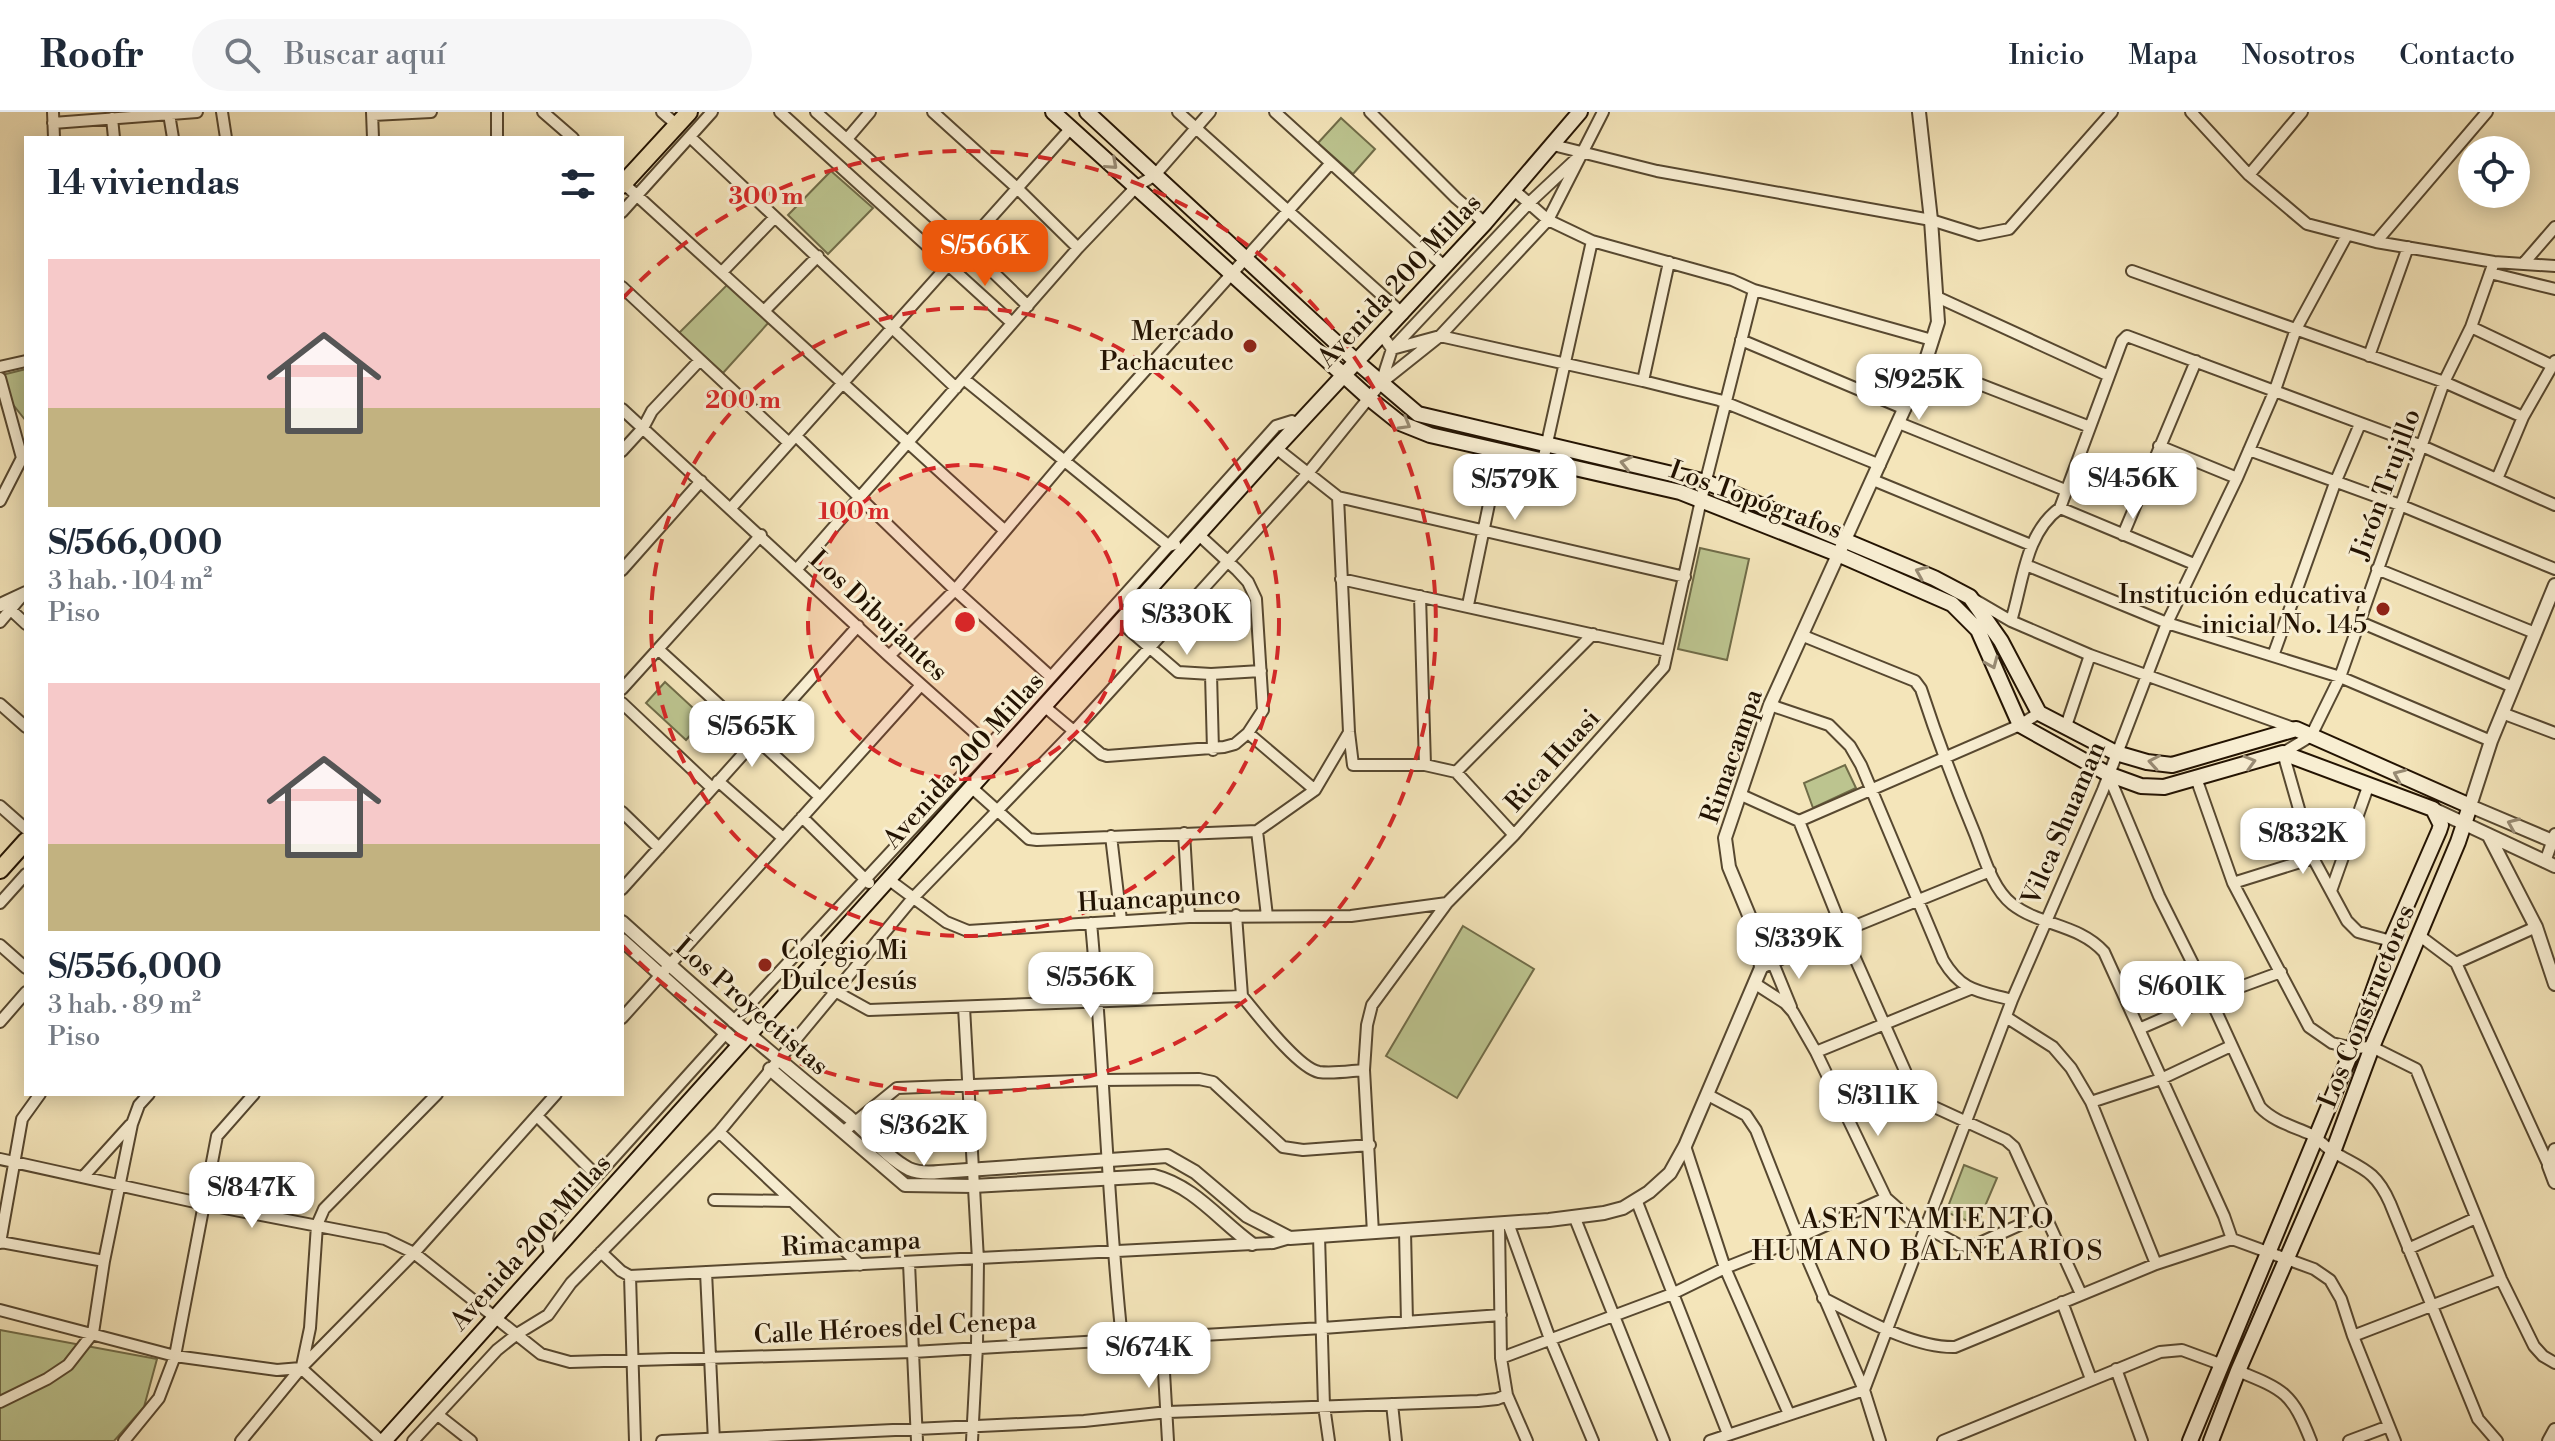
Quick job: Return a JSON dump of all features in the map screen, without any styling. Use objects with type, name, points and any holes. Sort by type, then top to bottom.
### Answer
[{"type":"main road","points":[[626,186],[689,112]]},
{"type":"main road","name":"Los Topógrafos","points":[[1053,112],[1370,399],[1412,429],[1680,492],[1840,555],[1952,604],[1978,630],[2020,725]]},
{"type":"main road","name":"Los Topógrafos","points":[[1087,112],[1357,362],[1418,414],[1706,482],[1934,578],[1970,597],[2001,641],[2039,713]]},
{"type":"main road","name":"Avenida 200 Millas","points":[[383,1441],[971,787],[994,750],[1044,706],[1276,448],[1403,314],[1580,112]]},
{"type":"main road","points":[[2039,713],[2116,753],[2172,765],[2296,729],[2470,806]]},
{"type":"main road","points":[[2020,725],[2108,774],[2141,786],[2164,787],[2283,753],[2433,809]]},
{"type":"main road","name":"Los Constructores","points":[[2211,1441],[2333,1152],[2470,806]]},
{"type":"main road","name":"Los Constructores","points":[[2190,1441],[2353,1048],[2391,941],[2439,831],[2441,825],[2433,809]]},
{"type":"main road","points":[[0,870],[24,843]]},
{"type":"street","points":[[53,118],[197,112]]},
{"type":"street","points":[[222,112],[226,136]]},
{"type":"street","points":[[373,136],[372,113],[431,112]]},
{"type":"street","points":[[497,112],[497,136]]},
{"type":"street","points":[[543,112],[571,136]]},
{"type":"street","points":[[662,112],[677,125]]},
{"type":"street","points":[[712,112],[690,137],[626,186],[1004,530]]},
{"type":"street","points":[[780,112],[1012,323]]},
{"type":"street","points":[[816,112],[966,246],[1028,306]]},
{"type":"street","points":[[847,139],[870,112]]},
{"type":"street","points":[[933,112],[1078,248]]},
{"type":"street","points":[[1178,112],[1403,314]]},
{"type":"street","points":[[797,569],[1078,248],[1137,186],[1154,176],[1210,112]]},
{"type":"street","points":[[1275,112],[1444,266]]},
{"type":"street","points":[[1370,112],[1485,223]]},
{"type":"street","points":[[1381,383],[1440,336],[1548,220],[1603,112]]},
{"type":"street","name":"Rimacampa","points":[[1767,966],[1736,885],[1725,849],[1725,838],[1770,705],[1899,423],[1925,363],[1938,322],[1919,112]]},
{"type":"street","points":[[1553,145],[1657,171],[1931,220],[1979,235],[2009,229],[2112,112]]},
{"type":"street","points":[[2191,112],[2249,175],[2307,224],[2376,242],[2494,262],[2555,266]]},
{"type":"street","points":[[2249,175],[2302,112]]},
{"type":"street","points":[[2376,242],[2487,112]]},
{"type":"street","points":[[169,114],[173,136]]},
{"type":"street","points":[[114,136],[118,116]]},
{"type":"street","points":[[731,508],[1071,128]]},
{"type":"street","points":[[690,137],[893,326],[960,383],[1065,460],[1169,546]]},
{"type":"street","points":[[413,1441],[497,1350],[548,1315],[565,1290],[719,1132],[913,898],[1074,731],[1308,473],[1381,383],[1392,349],[1529,203],[1582,153]]},
{"type":"street","points":[[889,656],[955,590],[1065,460],[1330,164]]},
{"type":"street","points":[[1514,190],[1548,220],[1592,241],[1932,340]]},
{"type":"street","points":[[722,272],[775,217]]},
{"type":"street","points":[[2523,264],[2555,227]]},
{"type":"street","name":"Vilca Shuaman","points":[[1864,1390],[2012,1000],[2108,774],[2167,623],[2237,478],[2275,390],[2296,329],[2347,235]]},
{"type":"street","points":[[1543,461],[1562,364],[1592,241]]},
{"type":"street","points":[[2369,356],[2408,247]]},
{"type":"street","points":[[765,310],[818,256]]},
{"type":"street","points":[[1643,381],[1669,262]]},
{"type":"street","name":"Jirón Trujillo","points":[[2311,736],[2340,677],[2444,382],[2471,327],[2494,262]]},
{"type":"street","points":[[2132,271],[2444,382],[2523,417]]},
{"type":"street","points":[[2490,273],[2555,289]]},
{"type":"street","points":[[624,289],[700,360],[860,497],[955,590],[1051,677]]},
{"type":"street","name":"Rica Huasi","points":[[1373,1233],[1364,1070],[1367,1025],[1372,1005],[1447,903],[1514,835],[1664,667],[1701,500],[1754,290]]},
{"type":"street","points":[[1937,297],[2109,376]]},
{"type":"street","points":[[2471,327],[2554,363],[2523,417],[2497,479]]},
{"type":"street","points":[[1382,335],[1392,349]]},
{"type":"street","points":[[1392,349],[1440,336],[1643,381],[1725,402],[1880,465]]},
{"type":"street","points":[[2011,621],[2031,545],[2051,515],[2060,508],[2122,341],[2127,336],[2422,446],[2555,505]]},
{"type":"street","points":[[1741,340],[1905,409]]},
{"type":"street","points":[[624,449],[643,428],[652,411],[700,360]]},
{"type":"street","points":[[0,367],[24,361]]},
{"type":"street","points":[[2123,535],[2196,361]]},
{"type":"street","points":[[1925,363],[2090,427]]},
{"type":"street","points":[[0,378],[24,454],[0,501]]},
{"type":"street","name":"Los Dibujantes","points":[[624,411],[994,750]]},
{"type":"street","points":[[550,1255],[547,1238],[551,1224],[866,880],[994,750],[1051,677],[1276,426],[1292,421],[1299,425]]},
{"type":"street","points":[[1899,423],[2065,490]]},
{"type":"street","points":[[2273,656],[2335,483],[2360,424]]},
{"type":"street","points":[[2159,446],[2237,478]]},
{"type":"street","points":[[1276,448],[1338,497],[1685,577]]},
{"type":"street","points":[[2249,450],[2400,505],[2555,569]]},
{"type":"street","points":[[1468,605],[1500,451]]},
{"type":"street","points":[[1873,480],[2031,545]]},
{"type":"street","points":[[624,568],[701,481]]},
{"type":"street","points":[[1338,497],[1353,765],[1425,765],[1456,772],[1514,835]]},
{"type":"street","points":[[2060,508],[2194,564]]},
{"type":"street","points":[[624,687],[761,535]]},
{"type":"street","points":[[1044,706],[1107,756],[1213,750],[1235,744],[1248,733],[1263,710],[1256,599],[1248,582],[1199,535],[1169,546]]},
{"type":"street","points":[[2026,565],[2167,623],[2340,677],[2491,741]]},
{"type":"street","points":[[2377,569],[2535,633]]},
{"type":"street","points":[[1341,579],[1667,651]]},
{"type":"street","name":"Los Constructores","points":[[2470,806],[2491,741],[2535,633],[2552,602],[2555,585]]},
{"type":"street","points":[[0,622],[5,608],[24,594]]},
{"type":"street","points":[[1420,596],[1425,765]]},
{"type":"street","points":[[1970,597],[2011,621],[2090,655],[2296,729]]},
{"type":"street","points":[[5,608],[24,622]]},
{"type":"street","points":[[1120,622],[1178,672],[1261,671]]},
{"type":"street","points":[[2360,622],[2513,687]]},
{"type":"street","points":[[624,887],[858,626]]},
{"type":"street","points":[[1456,772],[1593,634]]},
{"type":"street","points":[[1801,635],[1915,681],[1921,689],[1944,759],[1990,871],[2004,896],[2015,906],[2085,936],[2104,952],[2232,1239]]},
{"type":"street","points":[[658,649],[820,797]]},
{"type":"street","points":[[2066,726],[2090,655]]},
{"type":"street","points":[[1211,674],[1213,750]]},
{"type":"street","points":[[624,1016],[921,685]]},
{"type":"street","points":[[0,704],[24,725]]},
{"type":"street","points":[[624,705],[783,838]]},
{"type":"street","points":[[1770,705],[1829,725],[1841,734],[1861,765],[1951,974],[1970,989],[2012,1000]]},
{"type":"street","points":[[1799,821],[2020,725],[2039,713]]},
{"type":"street","points":[[2502,713],[2555,733]]},
{"type":"street","points":[[971,787],[1029,839],[1257,831],[1315,790],[1349,732]]},
{"type":"street","points":[[1248,733],[1315,790]]},
{"type":"street","points":[[2311,736],[2283,753],[2313,858],[2347,921],[2358,932],[2391,941]]},
{"type":"street","points":[[2108,774],[2159,896],[2260,1107],[2373,1175],[2385,1191],[2478,1419],[2497,1441]]},
{"type":"street","points":[[2196,778],[2233,883],[2309,1027],[2332,1043],[2353,1048],[2372,1047],[2416,1069],[2501,1279],[2534,1346],[2555,1363]]},
{"type":"street","points":[[2331,891],[2369,784]]},
{"type":"street","points":[[1739,794],[1799,821],[1843,931],[1914,1091],[1932,1106],[2006,1140],[2014,1147],[2081,1294]]},
{"type":"street","points":[[0,806],[24,827]]},
{"type":"street","points":[[2433,809],[2550,864],[2554,839],[2470,806]]},
{"type":"street","points":[[624,814],[659,848]]},
{"type":"street","name":"Huancapunco","points":[[802,817],[866,880],[913,898],[946,922],[968,931],[1236,915],[1351,916],[1447,903]]},
{"type":"street","points":[[1257,831],[1267,916]]},
{"type":"street","points":[[1184,833],[1189,917]]},
{"type":"street","points":[[1111,836],[1121,920]]},
{"type":"street","points":[[2489,836],[2536,927],[2555,984]]},
{"type":"street","points":[[2233,883],[2313,858]]},
{"type":"street","points":[[1290,1238],[1504,1224],[1604,1213],[1637,1202],[1670,1173],[1685,1146],[1754,983],[1767,966],[1843,931],[1990,871]]},
{"type":"street","points":[[0,903],[24,876]]},
{"type":"street","points":[[1236,915],[1242,996],[1269,1030],[1297,1058],[1317,1072],[1364,1070]]},
{"type":"street","points":[[1091,923],[1112,1250],[1122,1339]]},
{"type":"street","name":"Los Proyectistas","points":[[624,924],[665,969],[743,1040],[854,1122],[891,1157],[910,1169],[924,1173],[1167,1156],[1182,1162],[1247,1216],[1290,1238]]},
{"type":"street","points":[[2456,963],[2536,927]]},
{"type":"street","points":[[2420,936],[2456,963],[2555,1182]]},
{"type":"street","points":[[624,941],[665,969]]},
{"type":"street","points":[[0,945],[24,966]]},
{"type":"street","points":[[1767,966],[1816,1052],[1886,1198],[1910,1219],[1959,1245],[1973,1246],[2044,1214]]},
{"type":"street","points":[[2139,1029],[2281,972]]},
{"type":"street","points":[[804,974],[869,1010],[1242,996]]},
{"type":"street","points":[[1754,983],[1785,1003],[1793,1012]]},
{"type":"street","points":[[1816,1052],[1970,989]]},
{"type":"street","points":[[0,1022],[24,994]]},
{"type":"street","points":[[964,1007],[978,1260],[972,1441]]},
{"type":"street","points":[[2006,1017],[2053,1047],[2071,1068],[2091,1102],[2156,1264]]},
{"type":"street","points":[[2091,1102],[2161,1079],[2231,1046]]},
{"type":"street","points":[[774,1065],[843,1132],[905,1185],[973,1186],[1154,1176],[1171,1180],[1252,1244]]},
{"type":"street","points":[[843,1132],[897,1088],[1199,1079],[1213,1082],[1283,1147],[1303,1150],[1370,1145]]},
{"type":"street","points":[[1708,1095],[1746,1115],[1752,1122],[1864,1390],[1880,1441]]},
{"type":"street","points":[[39,1096],[22,1119],[0,1242],[104,1261]]},
{"type":"street","points":[[0,1402],[68,1365],[93,1333],[132,1124],[139,1105],[147,1096]]},
{"type":"street","points":[[124,1441],[159,1398],[175,1356],[217,1136],[252,1096]]},
{"type":"street","points":[[301,1368],[310,1328],[317,1225],[324,1209],[435,1096]]},
{"type":"street","points":[[241,1441],[301,1368],[414,1253],[554,1096]]},
{"type":"street","points":[[537,1116],[597,1176]]},
{"type":"street","points":[[83,1177],[132,1124]]},
{"type":"street","points":[[719,1132],[860,1265]]},
{"type":"street","points":[[1685,1146],[1725,1268],[1789,1414]]},
{"type":"street","points":[[2549,1166],[2555,1150]]},
{"type":"street","name":"Calle Héroes del Cenepa","points":[[0,1159],[204,1204],[385,1239],[414,1253],[541,1354],[570,1362],[913,1352],[1501,1315]]},
{"type":"street","points":[[1501,1358],[1672,1294],[1886,1198]]},
{"type":"street","points":[[714,1200],[792,1201]]},
{"type":"street","points":[[1637,1202],[1728,1434]]},
{"type":"street","points":[[1574,1216],[1664,1441]]},
{"type":"street","points":[[2408,1249],[2476,1218]]},
{"type":"street","points":[[1504,1224],[1501,1358],[1507,1395],[1527,1441]]},
{"type":"street","points":[[1504,1224],[1593,1441]]},
{"type":"street","points":[[1405,1231],[1407,1322]]},
{"type":"street","points":[[1319,1236],[1324,1406],[1329,1441]]},
{"type":"street","name":"Rimacampa","points":[[630,1276],[978,1260],[1273,1243],[1290,1238]]},
{"type":"street","points":[[1823,1298],[1886,1329],[1943,1347],[1955,1347],[2156,1264],[2232,1239],[2314,1269],[2330,1280],[2341,1299],[2395,1441]]},
{"type":"street","points":[[601,1252],[630,1276],[635,1441]]},
{"type":"street","points":[[909,1263],[916,1435]]},
{"type":"street","points":[[706,1272],[714,1440]]},
{"type":"street","points":[[2353,1336],[2501,1279]]},
{"type":"street","points":[[2062,1302],[2091,1379]]},
{"type":"street","points":[[0,1310],[175,1356],[277,1370],[301,1368],[383,1441]]},
{"type":"street","points":[[1162,1338],[1168,1441]]},
{"type":"street","points":[[1943,1441],[2171,1349],[2193,1353],[2220,1364]]},
{"type":"street","points":[[2116,1369],[2142,1441]]},
{"type":"street","points":[[2238,1371],[2277,1387],[2288,1395],[2311,1441]]},
{"type":"street","points":[[1710,1441],[1864,1390]]},
{"type":"street","points":[[662,1441],[916,1435],[971,1425],[1084,1421],[1168,1412],[1478,1401],[1507,1395]]},
{"type":"street","points":[[1392,1404],[1396,1441]]},
{"type":"street","points":[[438,1415],[471,1441]]},
{"type":"street","points":[[2349,1441],[2389,1426]]},
{"type":"street","points":[[2549,1441],[2555,1430]]},
{"type":"green space","points":[[1341,118],[1375,149],[1353,174],[1318,143]]},
{"type":"green space","points":[[831,171],[873,208],[828,254],[788,215]]},
{"type":"green space","points":[[727,285],[770,321],[723,373],[679,333]]},
{"type":"green space","points":[[24,370],[24,418],[7,397],[2,375]]},
{"type":"green space","points":[[1700,548],[1749,559],[1727,660],[1678,649]]},
{"type":"green space","points":[[665,682],[705,719],[686,740],[646,703]]},
{"type":"green space","points":[[1845,765],[1856,788],[1813,808],[1804,783]]},
{"type":"green space","points":[[1463,926],[1534,969],[1457,1098],[1386,1056]]},
{"type":"green space","points":[[1964,1165],[1997,1178],[1977,1225],[1946,1212]]},
{"type":"green space","points":[[0,1330],[157,1359],[144,1407],[114,1441],[0,1441]]},
{"type":"place","name":"Mercado Pachacutec","points":[[1250,346]]},
{"type":"place","name":"Institución educativa inicial No. 145","points":[[2383,609]]},
{"type":"place","name":"Colegio Mi Dulce Jesús","points":[[765,965]]},
{"type":"district","name":"ASENTAMIENTO HUMANO BALNEARIOS","points":[[1928,1234]]}]
